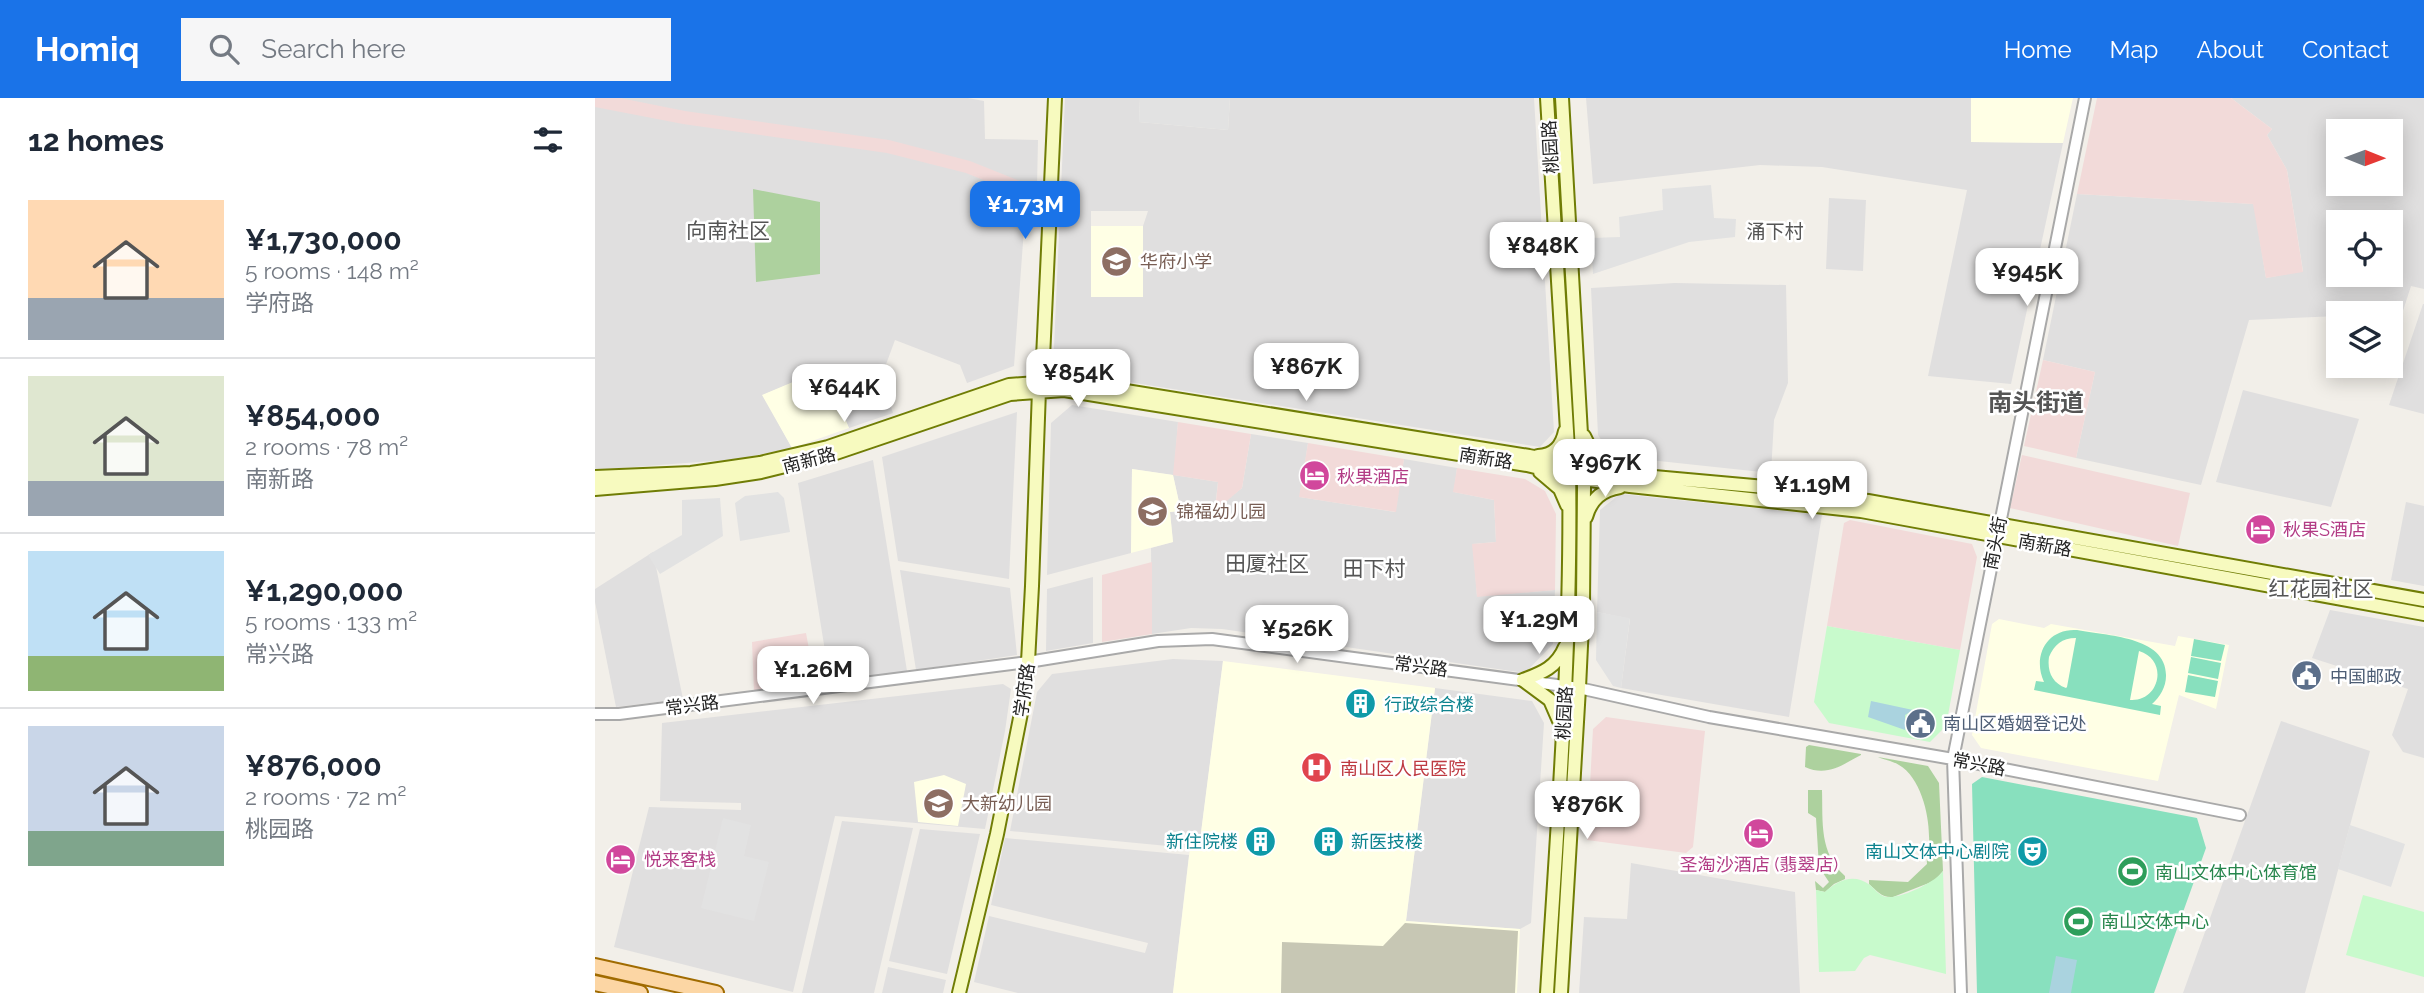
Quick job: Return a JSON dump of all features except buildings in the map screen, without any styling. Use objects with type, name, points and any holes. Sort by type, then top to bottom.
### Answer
[{"type":"main road","name":"学府路","points":[[1039,386],[1035,358],[1048,98]]},
{"type":"main road","name":"学府路","points":[[959,993],[1016,743],[1028,662],[1039,386],[1043,358],[1055,98]]},
{"type":"main road","name":"桃园路","points":[[1547,98],[1569,470],[1566,686],[1547,993]]},
{"type":"main road","name":"桃园路","points":[[1561,993],[1579,688],[1583,527],[1581,431],[1562,98]]},
{"type":"main road","name":"南新路","points":[[595,477],[691,473],[783,458],[828,447],[1009,385],[1039,386],[1528,460],[1583,473],[1997,530],[2424,600]]},
{"type":"main road","name":"南新路","points":[[595,489],[715,479],[785,467],[853,448],[1039,386]]},
{"type":"main road","points":[[1528,460],[1555,451],[1564,436],[1567,423]]},
{"type":"main road","points":[[1581,431],[1598,460],[1631,480]]},
{"type":"main road","points":[[1528,460],[1560,489],[1565,497],[1569,517]]},
{"type":"main road","points":[[1583,527],[1588,511],[1597,497],[1631,480]]},
{"type":"main road","name":"南新路","points":[[1997,530],[2424,614]]},
{"type":"main road","points":[[1563,731],[1550,700],[1523,680],[1553,665],[1561,656],[1567,640]]},
{"type":"main road","points":[[595,966],[716,993]]},
{"type":"main road","points":[[595,983],[640,993]]},
{"type":"street","name":"南头街","points":[[1961,993],[1953,759],[2085,98]]},
{"type":"street","name":"常兴路","points":[[595,714],[1028,662],[1158,642],[1212,639],[1579,688],[1710,717],[1953,759],[2240,815]]},
{"type":"shaded area","points":[[595,98],[968,98],[984,101],[985,139],[1038,140],[1037,186],[994,187],[977,182],[1026,201],[1014,366],[967,383],[960,365],[895,340],[881,378],[893,413],[849,428],[824,369],[763,395],[792,448],[738,459],[595,470]]},
{"type":"shaded area","points":[[595,98],[620,98],[685,111],[889,140],[970,161],[1027,184],[1023,196],[966,173],[887,153],[683,124],[595,107]]},
{"type":"shaded area","points":[[1065,98],[1140,98],[1139,122],[1228,130],[1230,98],[1534,98],[1554,432],[1540,447],[1053,370]],"holes":[[[1091,211],[1148,211],[1143,226],[1091,297]]]},
{"type":"shaded area","points":[[1140,98],[1230,98],[1228,130],[1139,122]]},
{"type":"shaded area","points":[[1586,98],[1971,98],[1971,142],[2063,143],[2011,384],[1928,376],[1967,190],[1822,167],[1760,165],[1593,184]]},
{"type":"shaded area","points":[[1971,98],[2073,98],[2063,143],[1971,142]]},
{"type":"shaded area","points":[[2097,98],[2231,98],[2272,129],[2267,135],[2287,170],[2303,272],[2266,278],[2253,204],[2077,194]]},
{"type":"shaded area","points":[[2231,98],[2424,98],[2424,289],[2411,286],[2403,311],[2403,301],[2326,301],[2326,317],[2249,320],[2201,485],[2076,458],[2095,372],[2043,360],[2077,194],[2254,204],[2266,278],[2303,271],[2287,170],[2267,135],[2272,129]]},
{"type":"shaded area","points":[[1711,185],[1714,218],[1736,219],[1735,237],[1689,242],[1593,274],[1591,238],[1620,237],[1619,217],[1663,210],[1662,189]]},
{"type":"shaded area","points":[[1829,198],[1866,200],[1863,271],[1826,269]]},
{"type":"shaded area","name":"华府小学","points":[[1091,226],[1143,226],[1143,297],[1091,297]]},
{"type":"shaded area","points":[[1675,283],[1786,285],[1788,383],[1774,420],[1771,473],[1612,456],[1598,435],[1591,288]]},
{"type":"shaded area","points":[[2424,304],[2424,414],[2389,405],[2398,378],[2403,378],[2403,363]]},
{"type":"shaded area","points":[[2043,360],[2095,372],[2076,458],[2024,446]]},
{"type":"shaded area","points":[[824,369],[849,428],[792,448],[762,395]]},
{"type":"shaded area","points":[[2243,390],[2359,419],[2331,507],[2216,482]]},
{"type":"shaded area","points":[[1072,405],[1178,422],[1174,475],[1218,482],[1215,509],[1242,488],[1251,434],[1308,443],[1300,497],[1395,512],[1404,459],[1457,468],[1454,492],[1494,500],[1496,542],[1473,544],[1477,596],[1555,590],[1553,644],[1525,673],[1222,629],[1191,628],[1152,634],[1151,548],[1173,542],[1170,512],[1181,511],[1173,475],[1132,469],[1131,553],[1047,575],[1051,423]]},
{"type":"shaded area","points":[[1017,412],[1009,579],[898,561],[882,457]]},
{"type":"shaded area","points":[[1178,422],[1251,434],[1242,488],[1215,511],[1218,482],[1173,475]]},
{"type":"shaded area","points":[[1308,443],[1404,459],[1396,512],[1299,497]]},
{"type":"shaded area","points":[[2022,455],[2190,493],[2178,546],[2010,508]]},
{"type":"shaded area","points":[[873,460],[907,671],[830,682],[798,483]]},
{"type":"shaded area","points":[[1457,468],[1525,479],[1545,491],[1556,514],[1555,590],[1477,597],[1472,544],[1496,542],[1494,500],[1453,492]]},
{"type":"shaded area","name":"锦福幼儿园","points":[[1132,469],[1173,475],[1181,511],[1170,512],[1173,542],[1131,553]]},
{"type":"shaded area","points":[[778,492],[784,498],[790,532],[740,541],[735,503],[745,496]]},
{"type":"shaded area","points":[[1620,494],[1822,515],[1789,717],[1621,688],[1630,619],[1597,612],[1600,510]]},
{"type":"shaded area","points":[[720,498],[723,536],[660,574],[648,555],[682,535],[682,500]]},
{"type":"shaded area","points":[[2406,502],[2424,506],[2424,586],[2391,580]]},
{"type":"shaded area","points":[[1850,520],[1972,544],[1977,557],[1960,650],[1827,626],[1844,523]]},
{"type":"shaded area","points":[[653,552],[683,699],[616,707],[595,602],[595,589]]},
{"type":"shaded area","points":[[1152,562],[1152,634],[1102,642],[1102,575]]},
{"type":"shaded area","points":[[900,570],[1010,588],[1017,655],[916,670]]},
{"type":"shaded area","points":[[1093,577],[1093,643],[1046,651],[1047,589]]},
{"type":"shaded area","points":[[2330,610],[2424,627],[2424,758],[2403,752],[2392,735],[2408,689],[2312,658]]},
{"type":"shaded area","points":[[1597,612],[1630,618],[1621,688],[1613,686],[1596,660]]},
{"type":"shaded area","points":[[1999,619],[2044,628],[2051,624],[2175,646],[2178,636],[2229,645],[2216,709],[2179,695],[2158,781],[1981,748],[1972,735],[1992,624]]},
{"type":"shaded area","points":[[806,633],[815,682],[754,692],[752,642]]},
{"type":"shaded area","points":[[1173,659],[1223,661],[1199,849],[1010,831],[1037,692],[1052,674]]},
{"type":"shaded area","name":"南山区人民医院","points":[[1223,661],[1435,688],[1406,921],[1520,929],[1517,993],[1173,993],[1190,848],[1199,848]]},
{"type":"shaded area","points":[[1003,684],[1011,689],[985,829],[835,816],[793,992],[614,947],[649,807],[741,810],[741,803],[660,801],[662,723]]},
{"type":"shaded area","points":[[1435,688],[1532,701],[1544,723],[1531,923],[1520,929],[1406,921]]},
{"type":"shaded area","points":[[1606,717],[1705,731],[1693,847],[1686,853],[1587,840],[1593,729]]},
{"type":"shaded area","points":[[2281,721],[2370,751],[2305,993],[2183,993]]},
{"type":"shaded area","name":"大新幼儿园","points":[[944,775],[966,784],[958,826],[918,822],[914,782]]},
{"type":"shaded area","points":[[723,818],[751,825],[744,856],[769,862],[754,921],[701,908]]},
{"type":"shaded area","points":[[842,821],[913,828],[874,993],[802,993]]},
{"type":"shaded area","points":[[2350,825],[2405,844],[2391,887],[2338,869]]},
{"type":"shaded area","points":[[920,829],[980,834],[947,974],[889,961]]},
{"type":"shaded area","points":[[1005,838],[1189,855],[1173,993],[1018,993],[974,982],[989,916],[1145,953],[1148,943],[991,905]]},
{"type":"shaded area","points":[[1631,863],[1795,892],[1800,993],[1579,993],[1584,917],[1627,919]]},
{"type":"shaded area","points":[[1405,923],[1518,931],[1515,993],[1281,993],[1282,942],[1383,946]]},
{"type":"shaded area","points":[[888,967],[946,980],[943,993],[882,993]]},
{"type":"green space","points":[[753,189],[820,202],[820,274],[756,282]]},
{"type":"green space","points":[[1827,626],[1960,650],[1946,726],[1930,742],[1829,723],[1814,702]]},
{"type":"green space","points":[[2077,630],[2133,640],[2157,653],[2164,663],[2166,676],[2162,692],[2152,704],[2161,706],[2160,715],[2034,690],[2036,681],[2044,682],[2040,663],[2045,646],[2057,634]],"holes":[[[2076,638],[2067,687],[2066,688],[2051,676],[2049,657],[2059,643]],[[2139,651],[2154,663],[2157,680],[2148,694],[2140,699],[2130,700]]]},
{"type":"green space","points":[[2194,639],[2225,645],[2221,661],[2191,656]]},
{"type":"green space","points":[[2191,657],[2221,663],[2218,679],[2188,673]]},
{"type":"green space","points":[[2188,675],[2218,681],[2215,697],[2185,692]]},
{"type":"green space","points":[[1809,745],[1861,755],[1841,766],[1813,770],[1805,767],[1806,747]]},
{"type":"green space","points":[[1878,757],[1928,766],[1939,783],[1943,871],[1934,881],[1893,897],[1880,894],[1869,884],[1869,880],[1908,882],[1927,864],[1929,827],[1922,796],[1913,778],[1894,762]]},
{"type":"green space","name":"南山文体中心","points":[[1982,777],[2197,818],[2206,848],[2154,993],[1977,993],[1972,784]]},
{"type":"green space","points":[[1808,790],[1822,790],[1824,836],[1831,857],[1845,876],[1845,879],[1825,892],[1816,890],[1815,881],[1823,888],[1829,882],[1819,867],[1816,818],[1808,813]]},
{"type":"green space","points":[[1943,871],[1946,974],[1870,955],[1864,958],[1855,971],[1819,972],[1816,890],[1825,892],[1841,881],[1858,879],[1883,896],[1897,896],[1924,885]]},
{"type":"green space","points":[[2363,895],[2424,912],[2424,977],[2346,955]]},
{"type":"water","points":[[1871,701],[1913,710],[1905,715],[1905,730],[1868,717]]},
{"type":"water","points":[[2056,956],[2077,960],[2071,993],[2049,993]]},
{"type":"place","name":"华府小学","points":[[1117,261]]},
{"type":"place","name":"秋果酒店","points":[[1314,476]]},
{"type":"place","name":"锦福幼儿园","points":[[1153,511]]},
{"type":"place","name":"秋果S酒店","points":[[2260,529]]},
{"type":"place","name":"中国邮政","points":[[2307,676]]},
{"type":"place","name":"行政综合楼","points":[[1361,704]]},
{"type":"place","name":"南山区婚姻登记处","points":[[1920,723]]},
{"type":"place","name":"南山区人民医院","points":[[1317,768]]},
{"type":"place","name":"大新幼儿园","points":[[939,803]]},
{"type":"place","name":"圣淘沙酒店 (翡翠店)","points":[[1759,833]]},
{"type":"place","name":"新住院楼","points":[[1261,841]]},
{"type":"place","name":"新医技楼","points":[[1328,841]]},
{"type":"place","name":"南山文体中心剧院","points":[[2032,851]]},
{"type":"place","name":"悦来客栈","points":[[621,859]]},
{"type":"place","name":"南山文体中心体育馆","points":[[2132,872]]},
{"type":"place","name":"南山文体中心","points":[[2078,921]]},
{"type":"district","name":"向南社区","points":[[728,230]]},
{"type":"district","name":"涌下村","points":[[1775,231]]},
{"type":"district","name":"南头街道","points":[[2036,402]]},
{"type":"district","name":"田厦社区","points":[[1267,563]]},
{"type":"district","name":"田下村","points":[[1374,568]]},
{"type":"district","name":"红花园社区","points":[[2321,588]]}]
